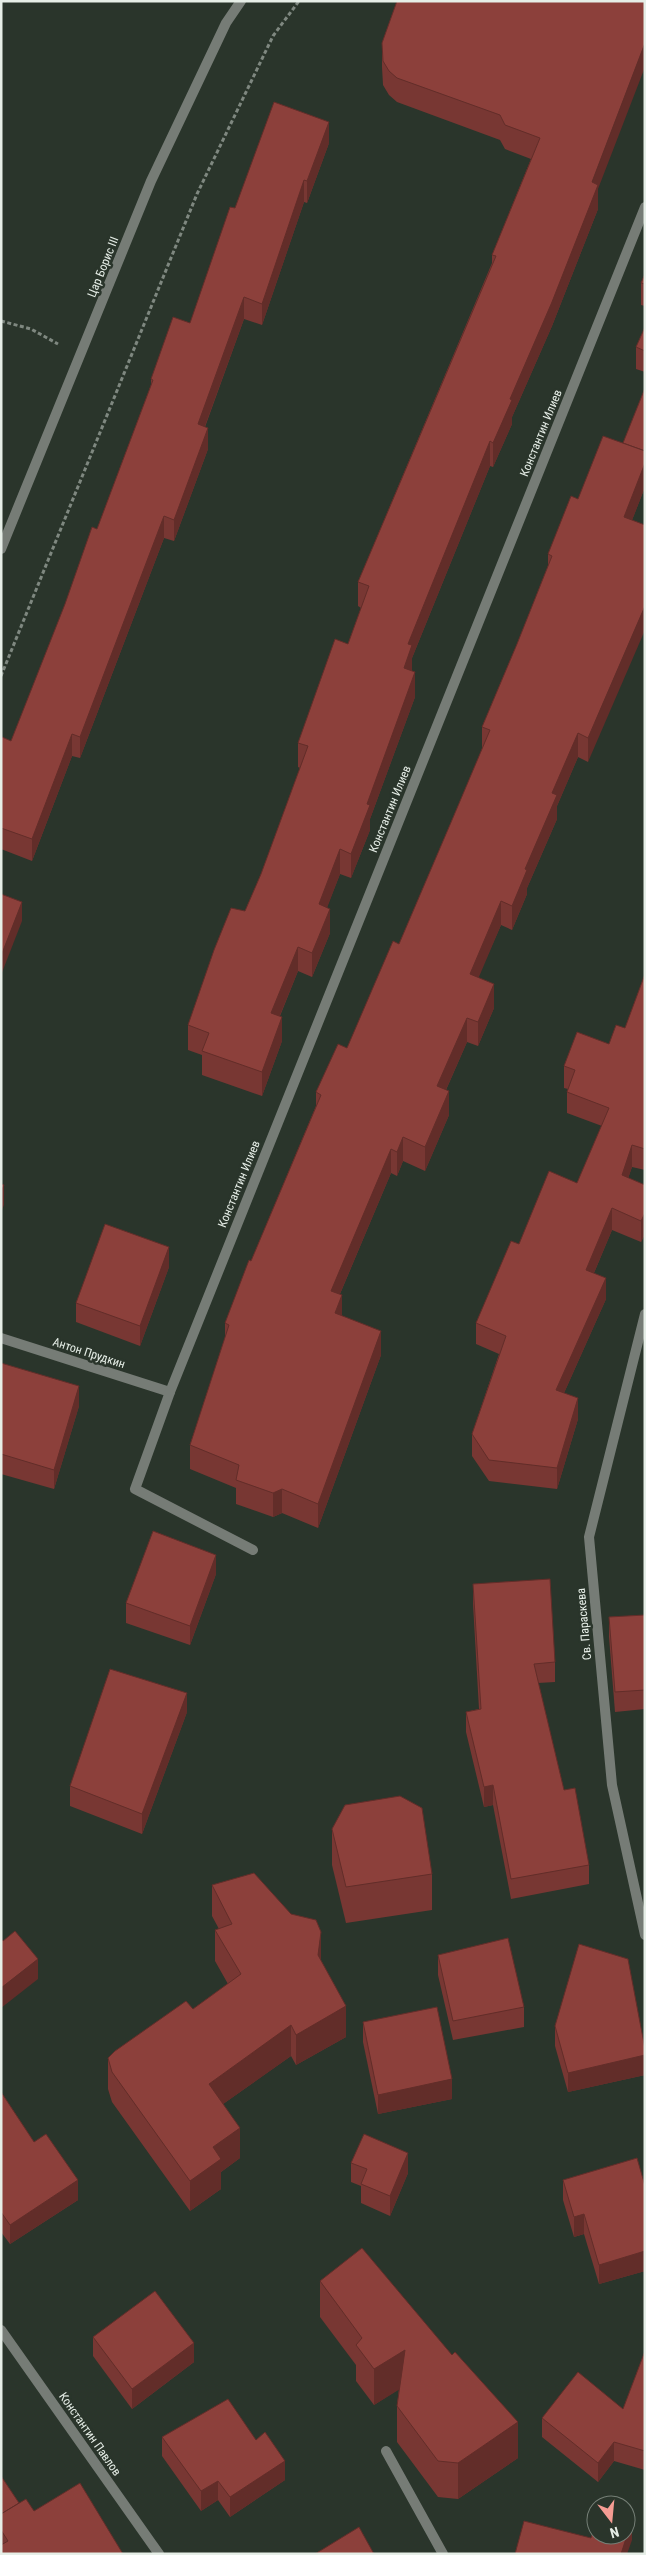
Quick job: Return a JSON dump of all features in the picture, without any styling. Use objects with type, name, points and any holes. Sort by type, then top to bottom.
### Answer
[{"type":"street","name":"Цар Борис III","points":[[1,549],[151,181],[226,23],[242,1]]},
{"type":"street","name":"Константин Илиев","points":[[253,1550],[134,1489],[170,1392],[645,207]]},
{"type":"street","name":"Св. Параскева","points":[[645,1314],[589,1537],[612,1785],[645,1935]]},
{"type":"street","name":"Антон Прудкин","points":[[1,1338],[170,1392]]},
{"type":"street","name":"Константин Павлов","points":[[1,2330],[159,2554]]},
{"type":"street","points":[[386,2451],[443,2554]]},
{"type":"path","points":[[1,676],[197,194],[273,36],[299,1]]},
{"type":"path","points":[[1,321],[31,329],[56,342],[78,360]]},
{"type":"building","points":[[397,1],[645,1],[645,43],[592,182],[598,185],[552,302],[493,443],[490,441],[408,644],[412,645],[404,668],[415,672],[367,804],[370,805],[351,854],[340,849],[319,904],[330,909],[312,953],[298,947],[271,1013],[282,1017],[262,1072],[202,1051],[209,1033],[188,1025],[231,908],[245,911],[261,874],[308,746],[298,743],[335,639],[348,644],[369,586],[358,582],[496,256],[492,255],[540,138],[505,125],[500,115],[397,78],[389,71],[383,61],[382,43]]},
{"type":"building","points":[[274,102],[329,122],[307,181],[304,180],[262,304],[244,297],[198,424],[208,428],[174,520],[164,516],[80,737],[72,734],[32,839],[1,828],[1,739],[2,737],[11,741],[65,604],[92,527],[97,529],[153,380],[151,379],[173,317],[190,323],[230,207],[235,208]]},
{"type":"building","points":[[645,274],[645,284],[641,283]]},
{"type":"building","points":[[645,327],[645,351],[636,347]]},
{"type":"building","points":[[645,388],[645,451],[623,443]]},
{"type":"building","points":[[603,436],[645,451],[645,463],[624,517],[645,525],[645,606],[588,738],[578,733],[552,793],[557,795],[525,869],[527,870],[512,906],[501,901],[470,974],[494,984],[478,1022],[467,1018],[437,1086],[449,1091],[425,1147],[403,1137],[397,1152],[391,1149],[331,1291],[342,1295],[335,1313],[381,1331],[318,1504],[282,1489],[273,1493],[236,1480],[239,1465],[190,1445],[229,1325],[225,1323],[249,1260],[251,1261],[321,1095],[316,1092],[338,1044],[347,1048],[393,941],[399,944],[452,820],[490,730],[482,727],[552,556],[548,554],[571,496],[578,499]]},
{"type":"building","points":[[1,894],[22,902],[1,956]]},
{"type":"building","points":[[645,974],[645,1149],[632,1145],[622,1175],[645,1185],[645,1213],[641,1221],[612,1208],[586,1270],[606,1278],[556,1390],[578,1398],[557,1468],[489,1460],[472,1434],[506,1336],[476,1323],[511,1241],[519,1244],[549,1171],[577,1183],[609,1108],[567,1092],[575,1070],[564,1066],[577,1032],[609,1044],[616,1025],[625,1028]]},
{"type":"building","points":[[105,1224],[169,1247],[140,1326],[76,1303]]},
{"type":"building","points":[[1,1363],[79,1386],[54,1470],[1,1454]]},
{"type":"building","points":[[153,1531],[216,1555],[190,1626],[126,1603]]},
{"type":"building","points":[[550,1579],[555,1662],[534,1664],[564,1790],[575,1788],[589,1865],[511,1879],[493,1785],[484,1787],[466,1712],[481,1709],[473,1584]]},
{"type":"building","points":[[645,1615],[645,1690],[615,1692],[609,1617]]},
{"type":"building","points":[[110,1669],[187,1693],[142,1814],[70,1786]]},
{"type":"building","points":[[400,1796],[422,1808],[432,1874],[346,1887],[332,1829],[345,1805]]},
{"type":"building","points":[[254,1873],[291,1914],[316,1920],[321,1932],[318,1955],[346,2006],[296,2035],[291,2025],[209,2084],[240,2128],[213,2147],[221,2159],[190,2181],[112,2072],[108,2058],[115,2051],[186,2001],[193,2009],[241,1974],[215,1930],[232,1924],[212,1885]]},
{"type":"building","points":[[15,1931],[38,1959],[1,1988],[1,1939],[3,1941]]},
{"type":"building","points":[[508,1938],[524,2007],[453,2021],[438,1955]]},
{"type":"building","points":[[579,1944],[628,1959],[645,2055],[568,2073],[555,2026]]},
{"type":"building","points":[[437,2007],[452,2079],[378,2095],[363,2022]]},
{"type":"building","points":[[1,2092],[34,2142],[46,2134],[78,2180],[10,2225],[1,2212]]},
{"type":"building","points":[[364,2134],[408,2153],[390,2196],[361,2184],[367,2169],[351,2163]]},
{"type":"building","points":[[637,2158],[645,2186],[645,2251],[599,2265],[584,2214],[574,2217],[563,2180]]},
{"type":"building","points":[[362,2248],[452,2355],[455,2352],[518,2422],[458,2463],[438,2461],[397,2406],[405,2350],[374,2369],[356,2345],[362,2338],[320,2281]]},
{"type":"building","points":[[155,2291],[194,2343],[132,2389],[93,2337]]},
{"type":"building","points":[[645,2351],[645,2451],[614,2442],[598,2463],[542,2418],[578,2372],[623,2409]]},
{"type":"building","points":[[228,2399],[256,2440],[265,2432],[285,2461],[230,2497],[218,2481],[201,2491],[162,2437]]},
{"type":"building","points":[[1,2476],[19,2503],[1,2514]]},
{"type":"building","points":[[80,2483],[123,2554],[1,2554],[1,2545],[8,2541],[1,2530],[1,2514],[26,2499],[34,2511]]},
{"type":"building","points":[[524,2521],[586,2537],[586,2545],[624,2545],[621,2554],[515,2554]]},
{"type":"building","points":[[359,2527],[374,2554],[315,2554]]}]
